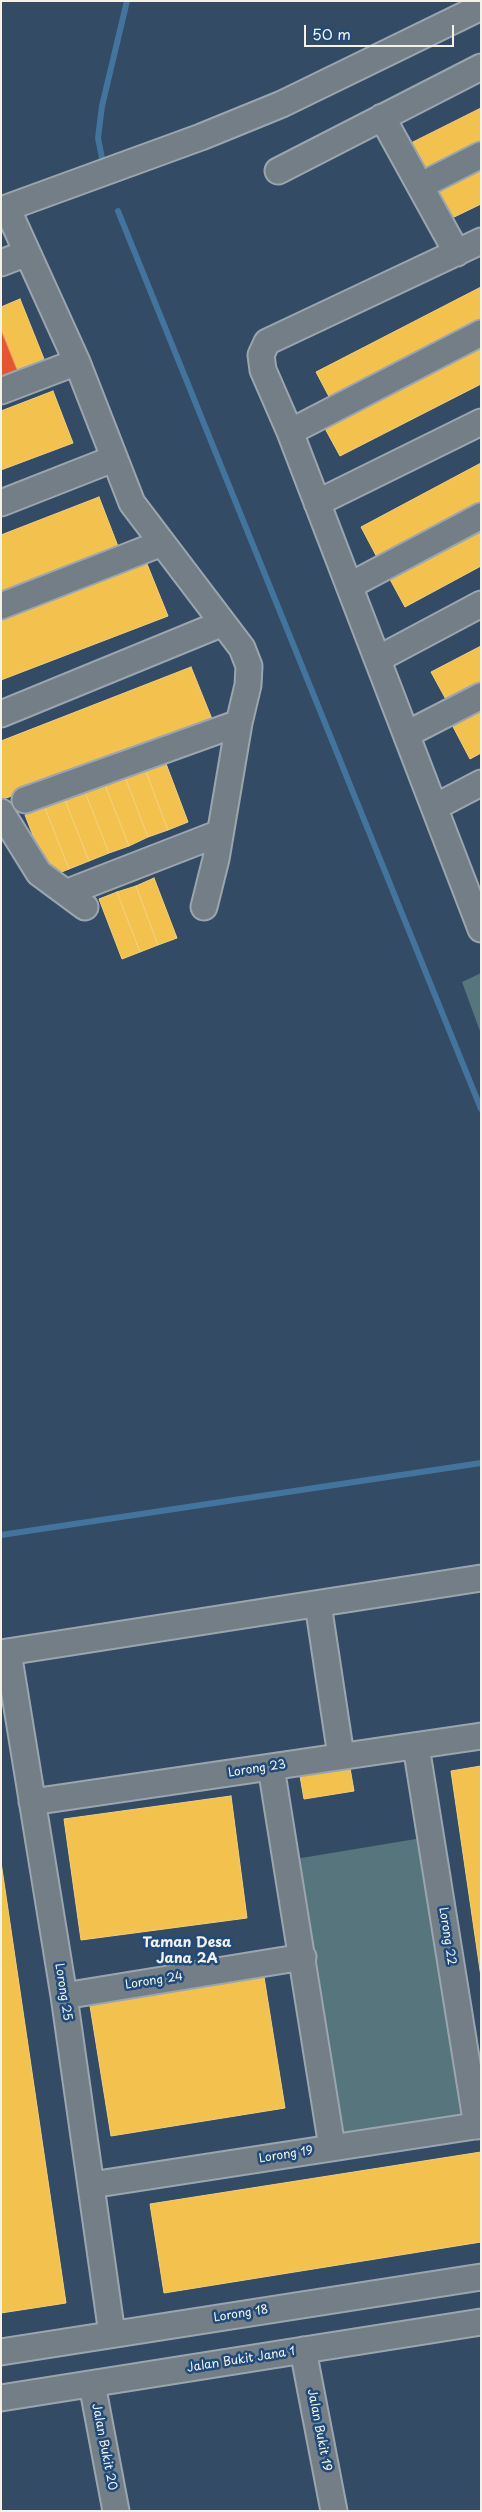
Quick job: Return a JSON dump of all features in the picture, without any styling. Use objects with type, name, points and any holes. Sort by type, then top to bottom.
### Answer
[{"type":"street","points":[[204,907],[216,859],[239,723],[248,685],[249,666],[242,648],[132,503],[113,459],[77,362],[27,253],[4,209],[201,137],[282,104],[481,7]]},
{"type":"street","points":[[278,171],[481,67]]},
{"type":"street","points":[[382,117],[457,253]]},
{"type":"street","points":[[420,186],[481,155]]},
{"type":"street","points":[[481,241],[267,342],[261,355],[263,370],[290,432],[435,807],[472,879],[481,929]]},
{"type":"street","points":[[1,263],[27,253]]},
{"type":"street","points":[[290,432],[481,333]]},
{"type":"street","points":[[1,391],[77,362]]},
{"type":"street","points":[[317,503],[481,422]]},
{"type":"street","points":[[1,503],[113,459]]},
{"type":"street","points":[[349,586],[481,516]]},
{"type":"street","points":[[1,606],[162,543]]},
{"type":"street","points":[[378,659],[481,604]]},
{"type":"street","points":[[1,714],[222,623]]},
{"type":"street","points":[[407,734],[481,696]]},
{"type":"street","points":[[26,800],[239,723]]},
{"type":"street","points":[[435,807],[481,783]]},
{"type":"street","points":[[1,812],[39,873],[77,899],[220,833]]},
{"type":"street","points":[[5,1652],[481,1578]]},
{"type":"street","points":[[318,1604],[342,1756]]},
{"type":"street","name":"Lorong 25","points":[[5,1652],[64,1996],[112,2334]]},
{"type":"street","name":"Lorong 23","points":[[32,1802],[481,1736]]},
{"type":"street","name":"Lorong 22","points":[[416,1746],[479,2126]]},
{"type":"street","points":[[271,1767],[332,2147]]},
{"type":"street","name":"Lorong 24","points":[[64,1996],[303,1957]]},
{"type":"street","name":"Lorong 19","points":[[91,2185],[479,2126]]},
{"type":"street","name":"Lorong 18","points":[[1,2352],[481,2277]]},
{"type":"street","name":"Jalan Bukit Jana 1","points":[[1,2398],[481,2322]]},
{"type":"street","name":"Jalan Bukit 19","points":[[303,2350],[334,2511]]},
{"type":"street","name":"Jalan Bukit 20","points":[[92,2384],[116,2511]]},
{"type":"green space","points":[[481,973],[481,1034],[462,982]]},
{"type":"green space","points":[[422,1838],[466,2113],[339,2134],[295,1859]]},
{"type":"building: Homes","points":[[481,108],[481,149],[428,176],[411,143]]},
{"type":"building: Homes","points":[[481,163],[481,204],[450,219],[434,187]]},
{"type":"building: Homes","points":[[481,287],[481,330],[334,406],[316,372]]},
{"type":"building: Homes","points":[[20,299],[44,359],[17,370],[1,330],[1,307]]},
{"type":"building: Homes","points":[[481,340],[481,384],[340,456],[322,423]]},
{"type":"building: Homes","points":[[53,391],[73,443],[1,470],[1,411]]},
{"type":"building: Homes","points":[[481,463],[481,508],[379,561],[361,527]]},
{"type":"building: Homes","points":[[99,497],[119,549],[1,595],[1,535]]},
{"type":"building: Homes","points":[[481,522],[481,566],[405,607],[386,572]]},
{"type":"building: Homes","points":[[147,564],[168,616],[1,680],[1,621]]},
{"type":"building: Homes","points":[[481,646],[481,688],[449,705],[431,672]]},
{"type":"building: Homes","points":[[191,667],[212,719],[1,800],[1,741]]},
{"type":"building: Homes","points":[[481,705],[481,753],[470,759],[450,721]]},
{"type":"building: Homes","points":[[165,761],[188,822],[168,830],[145,769]]},
{"type":"building: Homes","points":[[145,769],[168,830],[148,837],[125,777]]},
{"type":"building: Homes","points":[[125,777],[148,837],[129,846],[105,785]]},
{"type":"building: Homes","points":[[105,785],[129,846],[109,853],[85,792]]},
{"type":"building: Homes","points":[[85,792],[109,853],[89,861],[65,800]]},
{"type":"building: Homes","points":[[65,800],[89,861],[69,869],[45,808]]},
{"type":"building: Homes","points":[[45,808],[69,869],[49,877],[25,815]]},
{"type":"building: Homes","points":[[154,878],[177,938],[158,945],[136,886]]},
{"type":"building: Homes","points":[[136,886],[158,945],[140,952],[117,892]]},
{"type":"building: Homes","points":[[117,892],[140,952],[122,959],[99,899]]},
{"type":"building: Homes","points":[[481,1766],[481,1977],[451,1771]]},
{"type":"building: Homes","points":[[350,1768],[354,1791],[304,1799],[300,1776]]},
{"type":"building: Homes","points":[[231,1796],[247,1918],[81,1940],[64,1819]]},
{"type":"building: Homes","points":[[1,1862],[66,2303],[1,2313]]},
{"type":"building: Homes","points":[[264,1977],[285,2108],[111,2136],[90,2006]]},
{"type":"building: Homes","points":[[481,2152],[481,2242],[164,2293],[150,2204]]},
{"type":"building: Shops","points":[[1,330],[17,370],[1,376]]},
{"type":"waterway","points":[[102,158],[98,138],[102,106],[127,1]]},
{"type":"waterway","points":[[118,211],[481,1109]]},
{"type":"waterway","points":[[1,1535],[481,1463]]},
{"type":"district","name":"Taman Desa Jana 2A","points":[[187,1952]]}]
